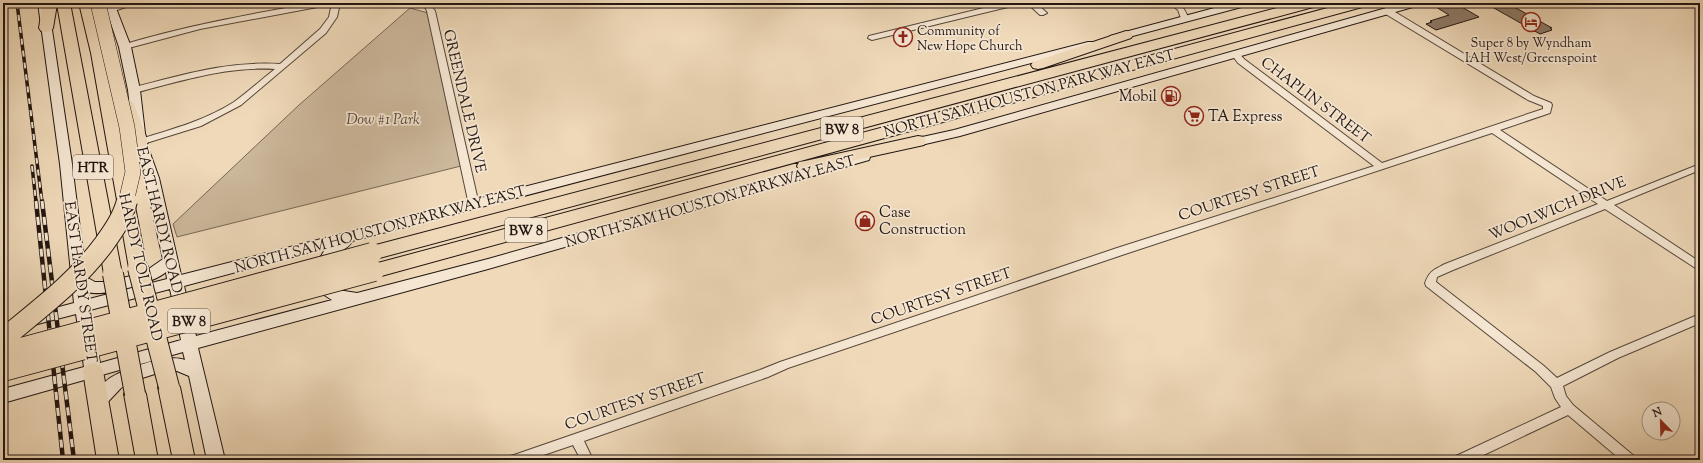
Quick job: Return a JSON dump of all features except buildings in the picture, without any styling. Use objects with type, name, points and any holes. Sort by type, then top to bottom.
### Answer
[{"type":"highway","points":[[46,28],[50,3]]},
{"type":"highway","name":"HARDY TOLL ROAD","points":[[63,3],[147,460]]},
{"type":"highway","name":"HARDY TOLL ROAD","points":[[86,3],[98,53],[138,268],[169,387],[184,460]]},
{"type":"highway","name":"NORTH SAM HOUSTON PARKWAY EAST","points":[[676,181],[1312,3]]},
{"type":"highway","name":"NORTH SAM HOUSTON PARKWAY EAST","points":[[3,353],[373,262],[676,181],[1361,3]]},
{"type":"highway","points":[[3,339],[67,287],[91,262],[112,233],[124,212],[133,172],[127,127],[106,5]]},
{"type":"highway","points":[[676,181],[1126,35]]},
{"type":"highway","points":[[98,53],[124,101],[140,142]]},
{"type":"highway","points":[[676,181],[771,173],[918,141]]},
{"type":"highway","name":"NORTH SAM HOUSTON PARKWAY EAST","points":[[3,371],[373,262]]},
{"type":"highway","points":[[93,371],[108,460]]},
{"type":"main road","name":"EAST HARDY STREET","points":[[43,3],[66,164],[82,306],[93,371]]},
{"type":"main road","name":"NORTH SAM HOUSTON PARKWAY EAST","points":[[3,327],[377,231],[1245,3]]},
{"type":"main road","name":"NORTH SAM HOUSTON PARKWAY EAST","points":[[3,396],[189,344],[488,264],[918,141],[956,133],[1416,3]]},
{"type":"main road","name":"EAST HARDY ROAD","points":[[106,5],[125,47],[134,90],[140,142],[152,178],[216,460]]},
{"type":"main road","points":[[368,296],[346,298],[334,295],[326,289],[325,258],[329,253],[344,243],[377,231]]},
{"type":"main road","points":[[79,280],[93,288],[106,287],[147,277],[158,271],[170,261]]},
{"type":"main road","points":[[98,401],[115,383],[128,376],[164,365],[179,364],[196,372]]},
{"type":"street","points":[[106,5],[134,3]]},
{"type":"street","points":[[125,47],[149,39],[198,27],[328,3]]},
{"type":"street","points":[[140,142],[185,129],[225,111],[282,66],[328,26],[335,13],[336,3]]},
{"type":"street","points":[[872,38],[1013,3]]},
{"type":"street","points":[[1031,3],[1043,13]]},
{"type":"street","points":[[1173,3],[1181,9],[1185,19]]},
{"type":"street","name":"GREENDALE DRIVE","points":[[426,4],[431,11],[474,205]]},
{"type":"street","name":"COURTESY STREET","points":[[514,460],[764,374],[784,365],[1066,269],[1381,167],[1547,110],[1548,105],[1531,98],[1387,11]]},
{"type":"street","name":"CHAPLIN STREET","points":[[1235,54],[1381,167]]},
{"type":"street","points":[[134,90],[216,68],[246,65],[282,66]]},
{"type":"street","points":[[1492,129],[1700,267]]},
{"type":"street","name":"WOOLWICH DRIVE","points":[[1556,384],[1534,364],[1430,283],[1433,275],[1449,267],[1700,167]]},
{"type":"street","points":[[1630,460],[1569,409],[1561,398],[1556,384],[1614,355],[1700,318]]},
{"type":"street","points":[[1460,460],[1569,409]]},
{"type":"street","points":[[576,438],[587,460]]},
{"type":"green space","name":"Dow #1 Park","points":[[410,8],[428,13],[461,166],[177,237],[173,224],[299,105]]},
{"type":"railway","points":[[17,3],[42,202]]},
{"type":"railway","points":[[32,166],[36,202]]},
{"type":"railway","points":[[36,201],[63,460]]},
{"type":"railway","points":[[42,201],[74,460]]},
{"type":"place","name":"Super 8 by Wyndham IAH West/Greenspoint","points":[[1531,22]]},
{"type":"place","name":"Community of New Hope Church","points":[[903,37]]},
{"type":"place","name":"Mobil","points":[[1171,96]]},
{"type":"place","name":"TA Express","points":[[1194,116]]},
{"type":"place","name":"Case Construction","points":[[865,221]]}]
